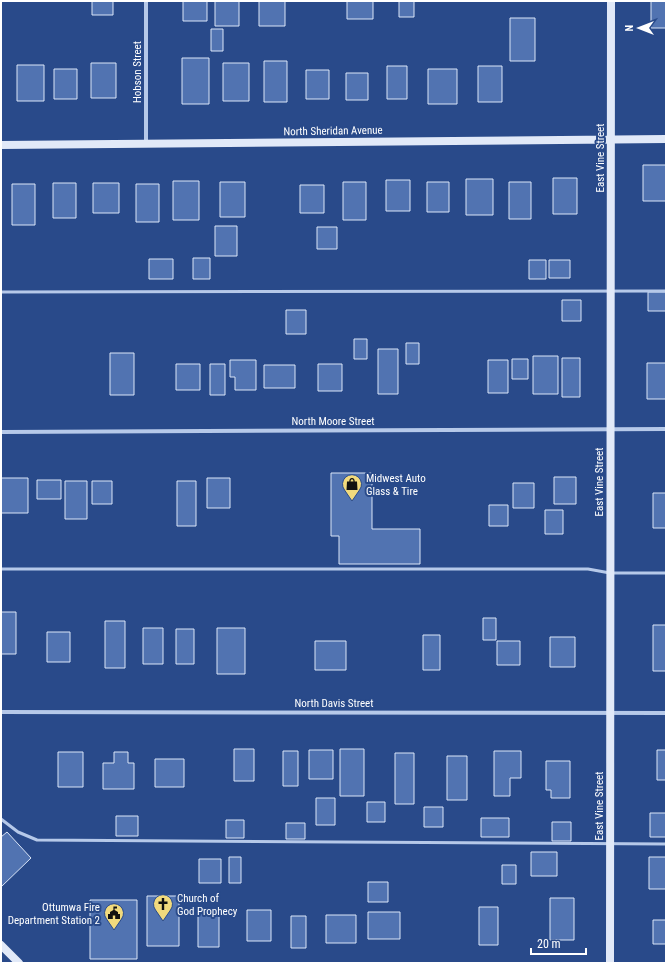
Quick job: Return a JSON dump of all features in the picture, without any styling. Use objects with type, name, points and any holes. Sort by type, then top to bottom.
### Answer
[{"type":"street","name":"Hobson Street","points":[[146,1],[146,144]]},
{"type":"street","name":"East Vine Street","points":[[610,963],[611,1]]},
{"type":"street","name":"North Sheridan Avenue","points":[[1,145],[666,139]]},
{"type":"street","name":"North Moore Street","points":[[1,432],[666,429]]},
{"type":"street","name":"North Davis Street","points":[[1,712],[666,713]]},
{"type":"street","points":[[1,945],[19,963]]},
{"type":"lane","points":[[1,292],[666,291]]},
{"type":"lane","points":[[1,569],[588,569],[610,573],[666,573]]},
{"type":"lane","points":[[1,819],[18,832],[37,840],[666,844]]},
{"type":"building","points":[[92,1],[113,1],[113,15],[92,15]]},
{"type":"building","points":[[183,1],[207,1],[207,21],[183,21]]},
{"type":"building","points":[[215,1],[239,1],[239,26],[215,26]]},
{"type":"building","points":[[259,1],[285,1],[285,26],[259,26]]},
{"type":"building","points":[[347,1],[373,1],[373,19],[347,19]]},
{"type":"building","points":[[399,1],[414,1],[414,17],[399,17]]},
{"type":"building","points":[[651,1],[666,1],[666,28],[651,28]]},
{"type":"building","points":[[510,18],[535,18],[535,61],[510,61]]},
{"type":"building","points":[[211,29],[223,29],[223,51],[211,51]]},
{"type":"building","points":[[182,58],[209,58],[209,104],[182,104]]},
{"type":"building","points":[[264,61],[287,61],[287,102],[264,102]]},
{"type":"building","points":[[91,63],[116,63],[116,98],[91,98]]},
{"type":"building","points":[[223,63],[249,63],[249,101],[223,101]]},
{"type":"building","points":[[17,65],[44,65],[44,101],[17,101]]},
{"type":"building","points":[[387,66],[407,66],[407,99],[387,99]]},
{"type":"building","points":[[478,66],[502,66],[502,102],[478,102]]},
{"type":"building","points":[[54,69],[77,69],[77,99],[54,99]]},
{"type":"building","points":[[428,69],[457,69],[457,104],[428,104]]},
{"type":"building","points":[[306,70],[329,70],[329,99],[306,99]]},
{"type":"building","points":[[346,73],[368,73],[368,100],[346,100]]},
{"type":"building","points":[[643,165],[666,165],[666,201],[643,201]]},
{"type":"building","points":[[553,178],[577,178],[577,214],[553,214]]},
{"type":"building","points":[[466,179],[493,179],[493,215],[466,215]]},
{"type":"building","points":[[386,180],[410,180],[410,211],[386,211]]},
{"type":"building","points":[[173,181],[199,181],[199,220],[173,220]]},
{"type":"building","points":[[220,182],[245,182],[245,217],[220,217]]},
{"type":"building","points":[[343,182],[366,182],[366,220],[343,220]]},
{"type":"building","points":[[427,182],[449,182],[449,212],[427,212]]},
{"type":"building","points":[[509,182],[531,182],[531,219],[509,219]]},
{"type":"building","points":[[53,183],[76,183],[76,218],[53,218]]},
{"type":"building","points":[[93,183],[119,183],[119,213],[93,213]]},
{"type":"building","points":[[12,184],[35,184],[35,225],[12,225]]},
{"type":"building","points":[[136,184],[159,184],[159,222],[136,222]]},
{"type":"building","points":[[300,185],[324,185],[324,213],[300,213]]},
{"type":"building","points":[[215,226],[237,226],[237,256],[215,256]]},
{"type":"building","points":[[317,227],[337,227],[337,249],[317,249]]},
{"type":"building","points":[[193,258],[210,258],[210,279],[193,279]]},
{"type":"building","points":[[149,259],[173,259],[173,279],[149,279]]},
{"type":"building","points":[[529,260],[546,260],[546,279],[529,279]]},
{"type":"building","points":[[549,260],[570,260],[570,278],[549,278]]},
{"type":"building","points":[[648,292],[666,292],[666,311],[648,311]]},
{"type":"building","points":[[562,300],[581,300],[581,321],[562,321]]},
{"type":"building","points":[[286,310],[306,310],[306,334],[286,334]]},
{"type":"building","points":[[354,339],[367,339],[367,359],[354,359]]},
{"type":"building","points":[[406,343],[419,343],[419,364],[406,364]]},
{"type":"building","points":[[378,349],[398,349],[398,394],[378,394]]},
{"type":"building","points":[[110,353],[134,353],[134,395],[110,395]]},
{"type":"building","points":[[533,356],[558,356],[558,394],[533,394]]},
{"type":"building","points":[[562,358],[580,358],[580,397],[562,397]]},
{"type":"building","points":[[512,359],[528,359],[528,379],[512,379]]},
{"type":"building","points":[[230,360],[256,360],[256,390],[235,390],[235,377],[230,377]]},
{"type":"building","points":[[488,360],[508,360],[508,393],[488,393]]},
{"type":"building","points":[[647,363],[666,363],[666,399],[647,399]]},
{"type":"building","points":[[176,364],[200,364],[200,390],[176,390]]},
{"type":"building","points":[[210,364],[225,364],[225,395],[210,395]]},
{"type":"building","points":[[318,364],[342,364],[342,391],[318,391]]},
{"type":"building","points":[[264,365],[295,365],[295,388],[264,388]]},
{"type":"building","name":"Midwest Auto Glass & Tire","points":[[331,473],[372,473],[372,529],[420,529],[420,564],[339,564],[339,536],[331,536]]},
{"type":"building","points":[[554,477],[576,477],[576,504],[554,504]]},
{"type":"building","points":[[1,478],[28,478],[28,513],[1,513]]},
{"type":"building","points":[[207,478],[230,478],[230,508],[207,508]]},
{"type":"building","points":[[37,480],[61,480],[61,499],[37,499]]},
{"type":"building","points":[[65,481],[87,481],[87,519],[65,519]]},
{"type":"building","points":[[92,481],[112,481],[112,504],[92,504]]},
{"type":"building","points":[[177,481],[196,481],[196,526],[177,526]]},
{"type":"building","points":[[513,483],[534,483],[534,508],[513,508]]},
{"type":"building","points":[[653,493],[666,493],[666,528],[653,528]]},
{"type":"building","points":[[489,505],[508,505],[508,526],[489,526]]},
{"type":"building","points":[[545,510],[563,510],[563,534],[545,534]]},
{"type":"building","points":[[1,612],[16,612],[16,654],[1,654]]},
{"type":"building","points":[[483,618],[496,618],[496,640],[483,640]]},
{"type":"building","points":[[105,621],[125,621],[125,668],[105,668]]},
{"type":"building","points":[[653,625],[666,625],[666,671],[653,671]]},
{"type":"building","points":[[143,628],[163,628],[163,664],[143,664]]},
{"type":"building","points":[[217,628],[245,628],[245,674],[217,674]]},
{"type":"building","points":[[176,629],[194,629],[194,664],[176,664]]},
{"type":"building","points":[[47,632],[70,632],[70,662],[47,662]]},
{"type":"building","points":[[423,635],[440,635],[440,670],[423,670]]},
{"type":"building","points":[[550,637],[575,637],[575,667],[550,667]]},
{"type":"building","points":[[315,641],[346,641],[346,670],[315,670]]},
{"type":"building","points":[[497,641],[520,641],[520,665],[497,665]]},
{"type":"building","points":[[234,749],[254,749],[254,781],[234,781]]},
{"type":"building","points":[[340,749],[364,749],[364,796],[340,796]]},
{"type":"building","points":[[309,750],[333,750],[333,779],[309,779]]},
{"type":"building","points":[[657,750],[666,750],[666,780],[657,780]]},
{"type":"building","points":[[283,751],[298,751],[298,786],[283,786]]},
{"type":"building","points":[[494,751],[521,751],[521,778],[510,778],[510,796],[494,796]]},
{"type":"building","points":[[58,752],[83,752],[83,787],[58,787]]},
{"type":"building","points":[[114,752],[128,752],[128,763],[134,763],[134,789],[103,789],[103,763],[114,763]]},
{"type":"building","points":[[395,753],[414,753],[414,804],[395,804]]},
{"type":"building","points":[[447,756],[467,756],[467,800],[447,800]]},
{"type":"building","points":[[155,759],[184,759],[184,787],[155,787]]},
{"type":"building","points":[[546,761],[570,761],[570,798],[551,798],[551,790],[546,790]]},
{"type":"building","points":[[316,798],[335,798],[335,825],[316,825]]},
{"type":"building","points":[[367,802],[385,802],[385,822],[367,822]]},
{"type":"building","points":[[424,807],[443,807],[443,827],[424,827]]},
{"type":"building","points":[[650,813],[666,813],[666,837],[650,837]]},
{"type":"building","points":[[116,816],[138,816],[138,836],[116,836]]},
{"type":"building","points":[[481,818],[509,818],[509,837],[481,837]]},
{"type":"building","points":[[226,820],[244,820],[244,838],[226,838]]},
{"type":"building","points":[[552,822],[571,822],[571,841],[552,841]]},
{"type":"building","points":[[286,823],[305,823],[305,839],[286,839]]},
{"type":"building","points":[[7,832],[31,858],[1,887],[1,837]]},
{"type":"building","points":[[531,852],[557,852],[557,876],[531,876]]},
{"type":"building","points":[[229,857],[241,857],[241,883],[229,883]]},
{"type":"building","points":[[649,857],[666,857],[666,889],[649,889]]},
{"type":"building","points":[[199,859],[221,859],[221,883],[199,883]]},
{"type":"building","points":[[502,865],[516,865],[516,884],[502,884]]},
{"type":"building","points":[[368,882],[388,882],[388,902],[368,902]]},
{"type":"building","name":"Church of God Prophecy","points":[[147,896],[179,896],[179,946],[147,946]]},
{"type":"building","points":[[550,898],[574,898],[574,940],[550,940]]},
{"type":"building","name":"Ottumwa Fire Department Station 2","points":[[90,900],[137,900],[137,959],[90,959]]},
{"type":"building","points":[[479,907],[498,907],[498,945],[479,945]]},
{"type":"building","points":[[198,909],[219,909],[219,947],[198,947]]},
{"type":"building","points":[[247,910],[271,910],[271,941],[247,941]]},
{"type":"building","points":[[368,912],[400,912],[400,939],[368,939]]},
{"type":"building","points":[[326,915],[356,915],[356,943],[326,943]]},
{"type":"building","points":[[291,916],[306,916],[306,948],[291,948]]},
{"type":"building","points":[[653,920],[666,920],[666,944],[653,944]]},
{"type":"place","name":"Midwest Auto Glass & Tire","points":[[352,501]]},
{"type":"place","name":"Church of God Prophecy","points":[[163,921]]},
{"type":"place","name":"Ottumwa Fire Department Station 2","points":[[114,930]]}]
